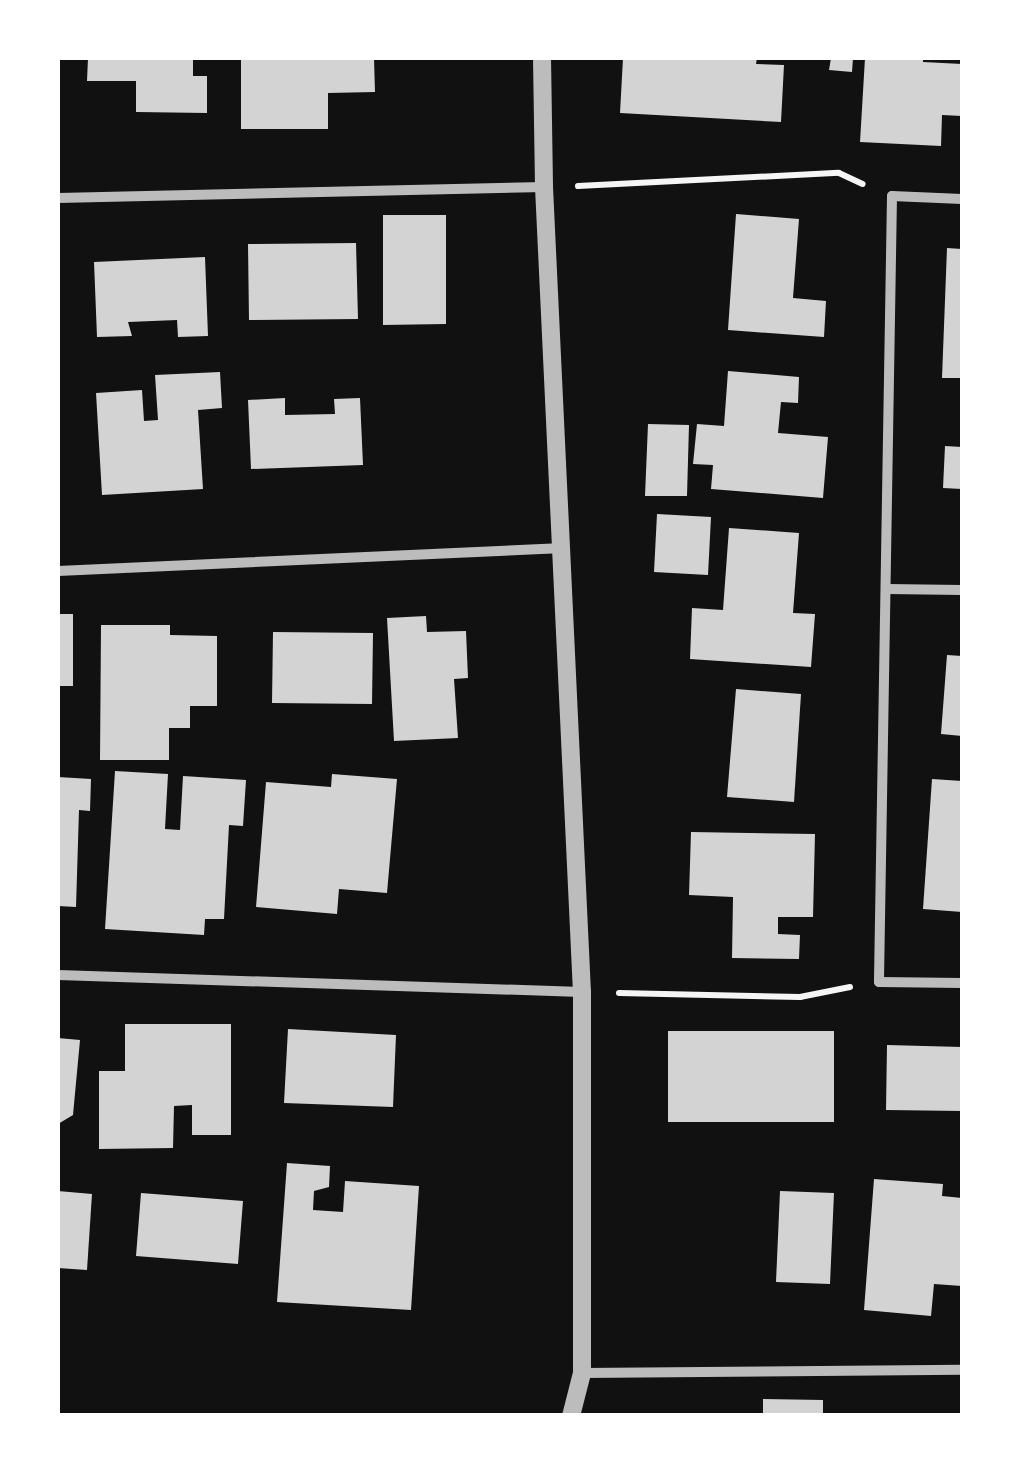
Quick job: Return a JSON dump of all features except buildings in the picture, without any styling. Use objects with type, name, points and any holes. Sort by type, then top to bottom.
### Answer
[{"type":"street","points":[[542,58],[544,187],[582,992],[582,1373],[572,1416]]},
{"type":"street","points":[[58,198],[544,187]]},
{"type":"street","points":[[962,199],[892,196],[879,982],[962,983]]},
{"type":"street","points":[[58,571],[564,548]]},
{"type":"street","points":[[888,589],[962,590]]},
{"type":"street","points":[[58,975],[582,992]]},
{"type":"street","points":[[582,1373],[962,1370]]},
{"type":"path","points":[[544,187],[838,173],[892,196]]},
{"type":"path","points":[[582,992],[800,997],[879,982]]}]
